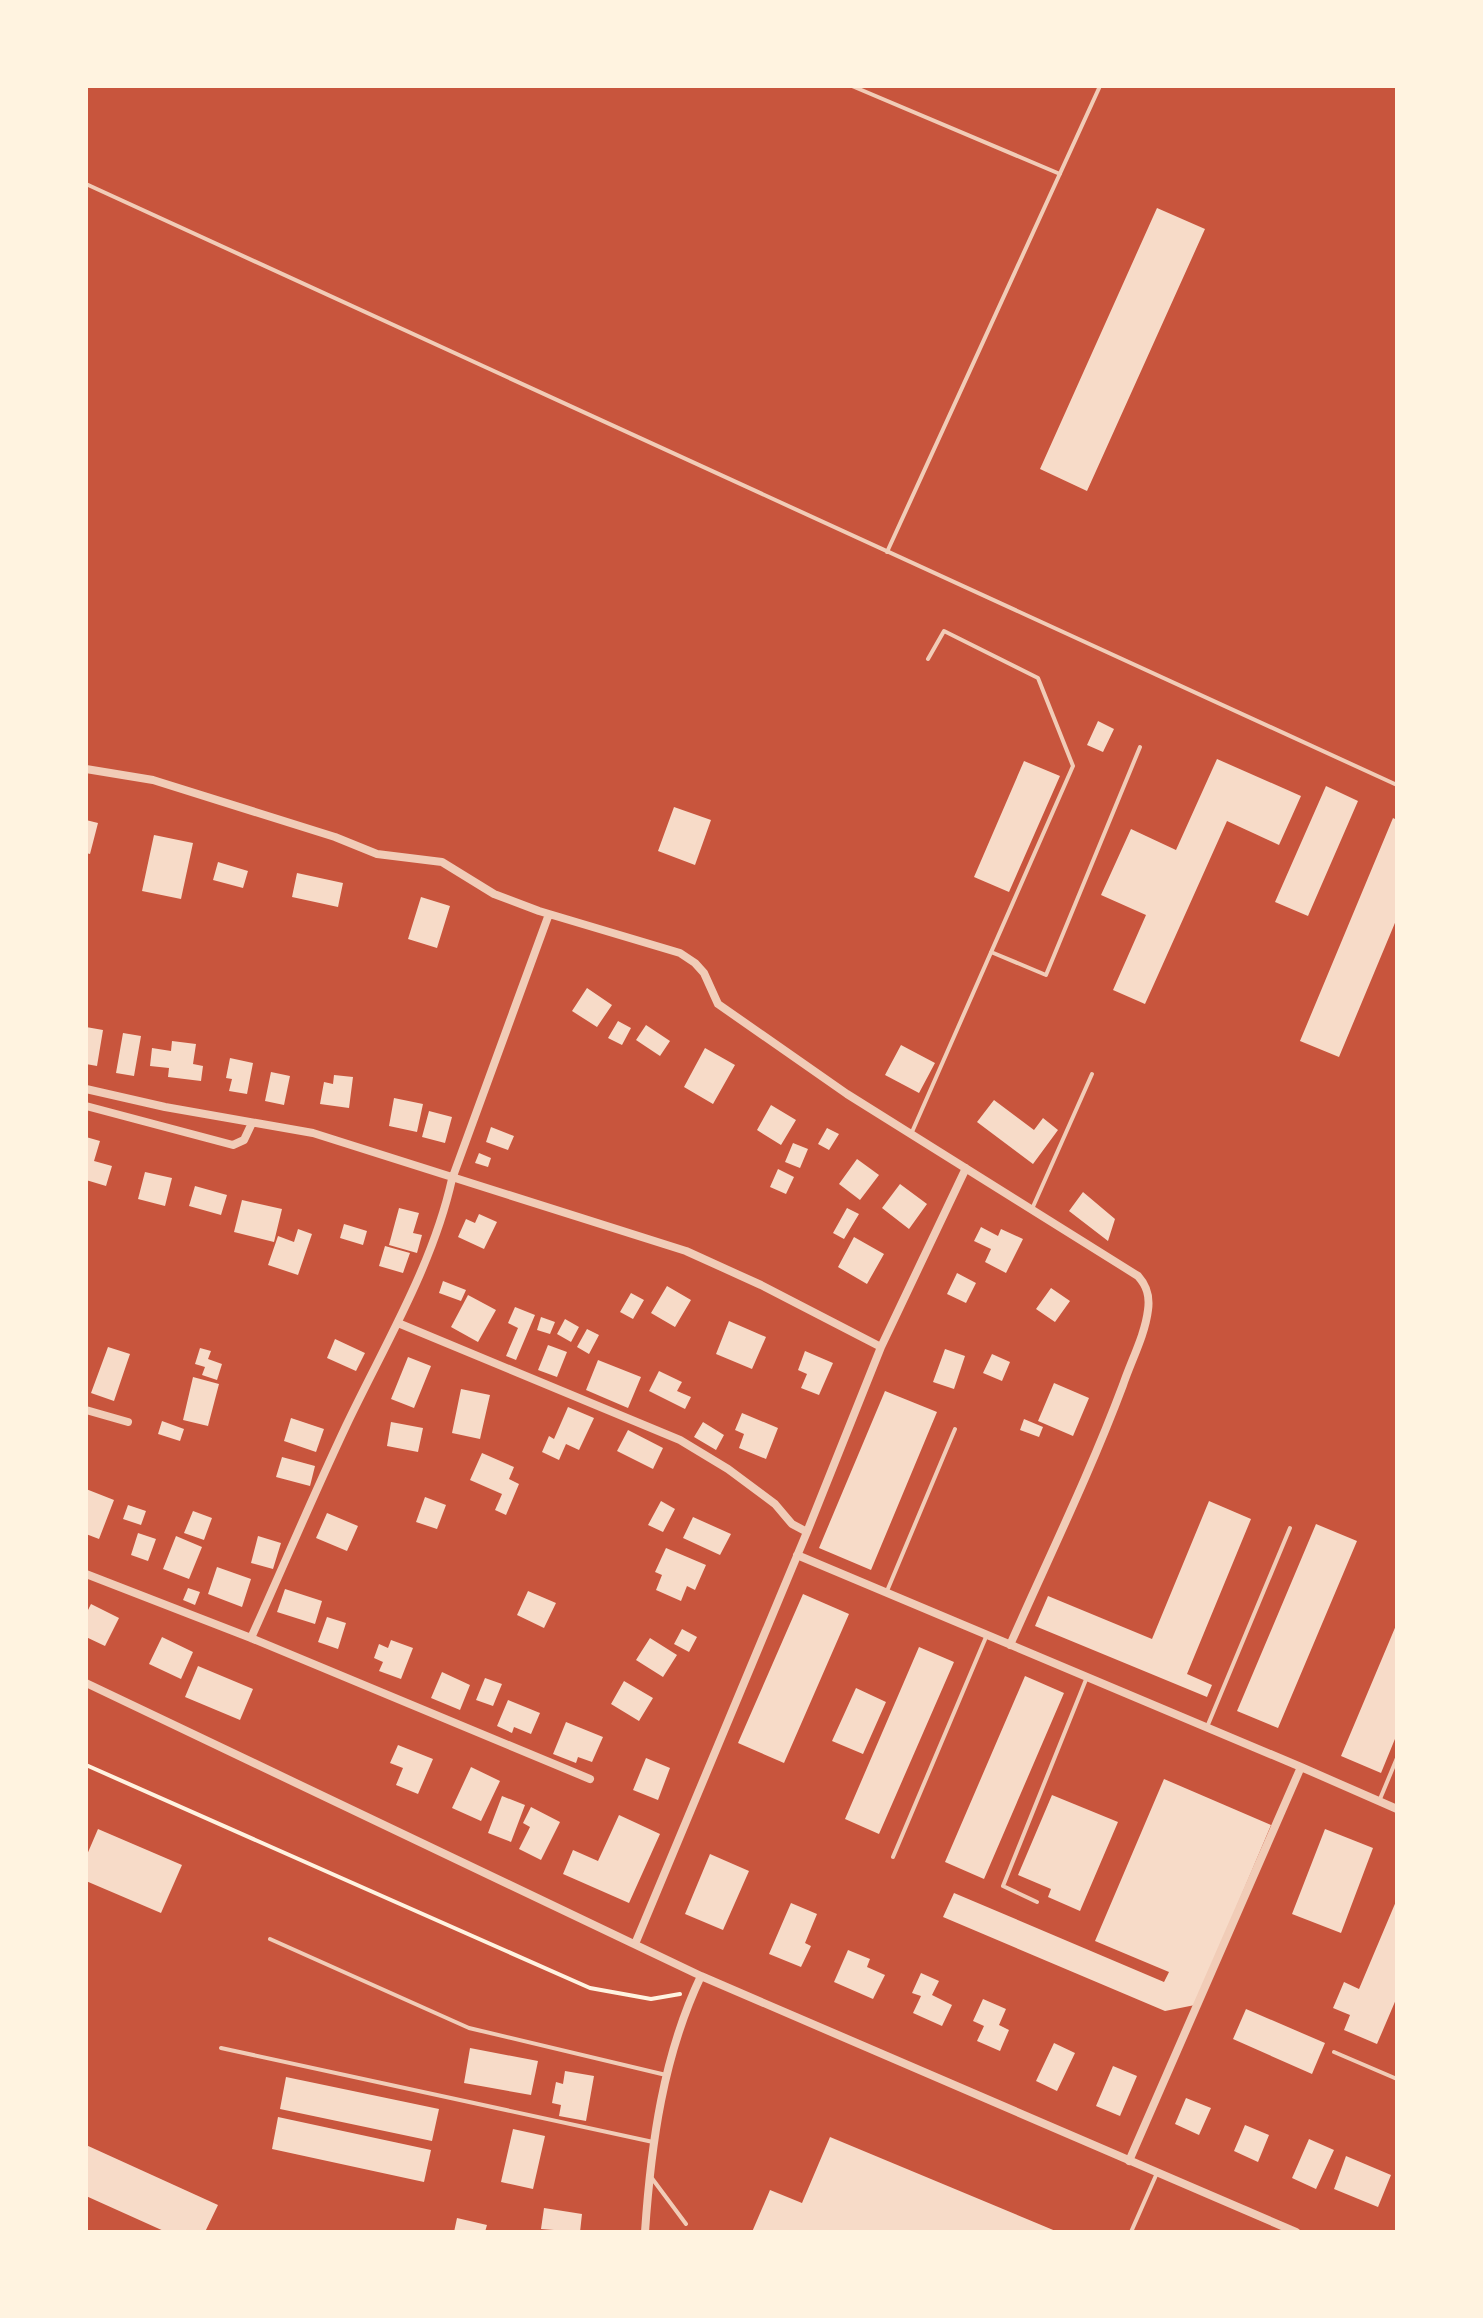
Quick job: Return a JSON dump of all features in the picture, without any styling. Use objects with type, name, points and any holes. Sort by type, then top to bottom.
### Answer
[{"type":"street","points":[[86,769],[153,780],[335,837],[377,854],[442,862],[494,894],[549,914],[680,953],[704,973],[718,1004],[847,1094],[1138,1276],[1145,1284],[1148,1310],[1107,1428],[1010,1645]]},
{"type":"street","points":[[251,1638],[346,1426],[398,1323],[446,1206],[452,1179],[549,914]]},
{"type":"street","points":[[86,1089],[313,1133],[686,1251],[761,1285],[881,1347]]},
{"type":"street","points":[[86,1106],[233,1145],[244,1140],[252,1123]]},
{"type":"street","points":[[635,1944],[881,1347],[966,1168]]},
{"type":"street","points":[[398,1323],[680,1440],[728,1469],[775,1504],[792,1524],[807,1532]]},
{"type":"street","points":[[86,1410],[128,1422]]},
{"type":"street","points":[[797,1555],[1397,1809]]},
{"type":"street","points":[[86,1574],[251,1638],[590,1779]]},
{"type":"street","points":[[86,1683],[701,1976],[1296,2232]]},
{"type":"street","points":[[1129,2161],[1301,1767]]},
{"type":"street","points":[[645,2232],[669,2056],[701,1976]]},
{"type":"lane","points":[[852,86],[1060,174]]},
{"type":"lane","points":[[887,552],[1100,86]]},
{"type":"lane","points":[[86,184],[1397,785]]},
{"type":"lane","points":[[911,1134],[1073,766],[1038,678],[944,631],[928,659]]},
{"type":"lane","points":[[991,952],[1046,975],[1140,747]]},
{"type":"lane","points":[[1032,1209],[1092,1074]]},
{"type":"lane","points":[[887,1593],[955,1429]]},
{"type":"lane","points":[[1207,1727],[1290,1528]]},
{"type":"lane","points":[[893,1857],[987,1635]]},
{"type":"lane","points":[[1037,1902],[1003,1886],[1087,1677]]},
{"type":"lane","points":[[1379,1801],[1397,1758]]},
{"type":"lane","points":[[270,1939],[469,2028],[666,2075]]},
{"type":"lane","points":[[221,2048],[655,2142]]},
{"type":"lane","points":[[1334,2052],[1397,2079]]},
{"type":"lane","points":[[1131,2232],[1157,2173]]},
{"type":"lane","points":[[651,2177],[686,2224]]},
{"type":"path","points":[[86,1765],[590,1988],[651,1999],[694,1992]]},
{"type":"building","points":[[1157,208],[1205,229],[1087,491],[1040,469]]},
{"type":"building","points":[[1098,721],[1114,729],[1103,752],[1087,745]]},
{"type":"building","points":[[1217,759],[1301,796],[1279,845],[1227,821],[1145,1004],[1113,990],[1146,915],[1101,895],[1131,829],[1176,850]]},
{"type":"building","points":[[1024,761],[1060,776],[1009,892],[974,877]]},
{"type":"building","points":[[1326,786],[1358,801],[1308,916],[1275,902]]},
{"type":"building","points":[[674,807],[711,820],[695,865],[658,851]]},
{"type":"building","points":[[1393,818],[1397,820],[1397,918],[1339,1057],[1300,1041]]},
{"type":"building","points":[[86,820],[98,823],[90,854],[86,853]]},
{"type":"building","points":[[154,835],[193,843],[181,899],[142,891]]},
{"type":"building","points":[[218,862],[248,871],[243,888],[213,880]]},
{"type":"building","points":[[297,873],[343,883],[338,907],[292,897]]},
{"type":"building","points":[[421,897],[450,906],[437,948],[408,939]]},
{"type":"building","points":[[587,988],[612,1005],[597,1027],[572,1011]]},
{"type":"building","points":[[618,1021],[631,1028],[622,1045],[608,1038]]},
{"type":"building","points":[[646,1025],[670,1041],[660,1056],[636,1040]]},
{"type":"building","points":[[86,1027],[103,1030],[97,1066],[86,1064]]},
{"type":"building","points":[[123,1033],[141,1036],[134,1076],[116,1073]]},
{"type":"building","points":[[172,1041],[196,1044],[193,1064],[203,1066],[201,1081],[168,1077],[169,1068],[150,1066],[152,1048],[171,1051]]},
{"type":"building","points":[[901,1045],[935,1063],[919,1093],[885,1075]]},
{"type":"building","points":[[705,1048],[735,1065],[713,1104],[684,1087]]},
{"type":"building","points":[[230,1058],[253,1063],[247,1094],[229,1091],[232,1079],[226,1078]]},
{"type":"building","points":[[271,1072],[290,1076],[284,1105],[265,1101]]},
{"type":"building","points":[[334,1075],[353,1077],[349,1108],[320,1104],[324,1082],[333,1084]]},
{"type":"building","points":[[394,1098],[423,1104],[417,1132],[389,1126]]},
{"type":"building","points":[[994,1100],[1034,1130],[1043,1118],[1058,1130],[1033,1164],[977,1122]]},
{"type":"building","points":[[771,1105],[796,1120],[781,1145],[757,1130]]},
{"type":"building","points":[[429,1111],[452,1117],[445,1143],[422,1137]]},
{"type":"building","points":[[491,1127],[514,1136],[508,1150],[486,1142]]},
{"type":"building","points":[[827,1128],[839,1134],[829,1150],[818,1144]]},
{"type":"building","points":[[86,1137],[100,1141],[94,1161],[112,1166],[106,1186],[86,1180]]},
{"type":"building","points":[[793,1143],[808,1149],[800,1168],[785,1162]]},
{"type":"building","points":[[479,1153],[491,1158],[488,1167],[475,1163]]},
{"type":"building","points":[[857,1159],[879,1175],[860,1200],[839,1184]]},
{"type":"building","points":[[778,1169],[794,1177],[786,1194],[770,1187]]},
{"type":"building","points":[[145,1172],[172,1178],[165,1206],[138,1199]]},
{"type":"building","points":[[900,1184],[927,1204],[909,1229],[882,1208]]},
{"type":"building","points":[[195,1186],[227,1195],[221,1215],[189,1206]]},
{"type":"building","points":[[1083,1192],[1115,1219],[1108,1241],[1069,1211]]},
{"type":"building","points":[[242,1200],[282,1209],[274,1242],[234,1232]]},
{"type":"building","points":[[399,1208],[419,1213],[413,1233],[422,1235],[417,1253],[389,1245]]},
{"type":"building","points":[[847,1208],[859,1214],[844,1239],[833,1233]]},
{"type":"building","points":[[479,1214],[497,1222],[484,1249],[458,1237],[466,1219],[475,1223]]},
{"type":"building","points":[[344,1224],[367,1231],[363,1245],[340,1238]]},
{"type":"building","points":[[981,1227],[998,1236],[1001,1229],[1023,1239],[1006,1273],[985,1262],[991,1249],[974,1241]]},
{"type":"building","points":[[298,1229],[312,1234],[298,1275],[268,1265],[278,1236],[294,1242]]},
{"type":"building","points":[[854,1237],[884,1254],[867,1284],[838,1267]]},
{"type":"building","points":[[385,1246],[410,1253],[403,1273],[379,1266]]},
{"type":"building","points":[[957,1273],[976,1283],[966,1303],[947,1294]]},
{"type":"building","points":[[443,1281],[466,1290],[461,1301],[439,1293]]},
{"type":"building","points":[[667,1286],[691,1300],[675,1327],[651,1313]]},
{"type":"building","points":[[1051,1288],[1070,1301],[1055,1322],[1036,1309]]},
{"type":"building","points":[[631,1293],[644,1300],[633,1319],[620,1312]]},
{"type":"building","points":[[468,1295],[496,1310],[478,1342],[451,1327]]},
{"type":"building","points":[[515,1307],[535,1315],[516,1360],[506,1356],[518,1328],[508,1323]]},
{"type":"building","points":[[541,1317],[555,1322],[550,1334],[537,1330]]},
{"type":"building","points":[[565,1319],[579,1327],[571,1342],[557,1334]]},
{"type":"building","points":[[729,1321],[766,1337],[752,1369],[716,1354]]},
{"type":"building","points":[[587,1329],[599,1335],[589,1354],[577,1347]]},
{"type":"building","points":[[335,1339],[365,1353],[356,1371],[327,1358]]},
{"type":"building","points":[[548,1345],[567,1352],[557,1377],[538,1370]]},
{"type":"building","points":[[108,1347],[130,1354],[114,1401],[91,1393]]},
{"type":"building","points":[[200,1348],[211,1351],[208,1359],[222,1364],[217,1380],[202,1375],[205,1367],[195,1364]]},
{"type":"building","points":[[945,1349],[965,1356],[954,1389],[933,1382]]},
{"type":"building","points":[[805,1351],[833,1363],[819,1395],[801,1388],[807,1374],[798,1370]]},
{"type":"building","points":[[992,1354],[1010,1362],[1002,1381],[983,1373]]},
{"type":"building","points":[[408,1357],[431,1366],[414,1408],[391,1399]]},
{"type":"building","points":[[598,1360],[641,1377],[628,1408],[586,1390]]},
{"type":"building","points":[[659,1371],[682,1382],[677,1391],[691,1397],[685,1409],[649,1391]]},
{"type":"building","points":[[193,1377],[219,1384],[208,1426],[183,1420]]},
{"type":"building","points":[[1054,1383],[1089,1398],[1073,1436],[1038,1421]]},
{"type":"building","points":[[461,1389],[490,1395],[480,1439],[452,1433]]},
{"type":"building","points":[[885,1391],[937,1412],[871,1570],[819,1548]]},
{"type":"building","points":[[568,1407],[594,1418],[579,1450],[566,1444],[559,1460],[542,1452],[549,1436],[554,1439]]},
{"type":"building","points":[[742,1413],[778,1428],[766,1459],[739,1448],[744,1434],[735,1430]]},
{"type":"building","points":[[291,1418],[324,1429],[316,1452],[284,1441]]},
{"type":"building","points":[[1024,1419],[1043,1427],[1039,1437],[1020,1430]]},
{"type":"building","points":[[162,1421],[184,1429],[180,1441],[158,1434]]},
{"type":"building","points":[[391,1422],[423,1428],[418,1452],[387,1446]]},
{"type":"building","points":[[703,1422],[724,1435],[716,1450],[694,1437]]},
{"type":"building","points":[[628,1430],[663,1448],[653,1469],[617,1451]]},
{"type":"building","points":[[482,1453],[514,1467],[509,1479],[519,1484],[506,1515],[495,1510],[502,1494],[470,1480]]},
{"type":"building","points":[[282,1457],[315,1466],[310,1486],[276,1477]]},
{"type":"building","points":[[86,1489],[114,1500],[99,1539],[86,1534]]},
{"type":"building","points":[[425,1497],[446,1505],[437,1529],[416,1522]]},
{"type":"building","points":[[661,1501],[675,1509],[663,1532],[648,1525]]},
{"type":"building","points":[[1209,1501],[1251,1519],[1187,1674],[1212,1685],[1207,1697],[1035,1626],[1048,1596],[1152,1639]]},
{"type":"building","points":[[128,1505],[146,1511],[141,1525],[123,1519]]},
{"type":"building","points":[[193,1511],[212,1518],[204,1540],[184,1533]]},
{"type":"building","points":[[327,1513],[358,1526],[347,1551],[316,1538]]},
{"type":"building","points":[[693,1517],[731,1534],[720,1555],[683,1538]]},
{"type":"building","points":[[1316,1524],[1357,1541],[1278,1728],[1237,1711]]},
{"type":"building","points":[[138,1533],[156,1539],[148,1561],[131,1555]]},
{"type":"building","points":[[176,1536],[202,1547],[189,1579],[163,1569]]},
{"type":"building","points":[[258,1536],[281,1543],[273,1569],[251,1563]]},
{"type":"building","points":[[666,1548],[706,1565],[695,1590],[687,1586],[681,1601],[656,1590],[662,1575],[655,1572]]},
{"type":"building","points":[[217,1567],[251,1579],[242,1607],[208,1594]]},
{"type":"building","points":[[188,1588],[200,1592],[195,1605],[183,1600]]},
{"type":"building","points":[[285,1589],[322,1601],[315,1624],[277,1612]]},
{"type":"building","points":[[528,1591],[556,1603],[544,1628],[517,1615]]},
{"type":"building","points":[[803,1594],[849,1614],[784,1763],[738,1743]]},
{"type":"building","points":[[91,1604],[119,1618],[105,1646],[86,1637],[86,1614]]},
{"type":"building","points":[[327,1617],[346,1623],[338,1649],[318,1642]]},
{"type":"building","points":[[1397,1623],[1397,1734],[1381,1773],[1341,1756]]},
{"type":"building","points":[[682,1629],[697,1637],[689,1652],[674,1644]]},
{"type":"building","points":[[162,1637],[193,1652],[181,1679],[149,1664]]},
{"type":"building","points":[[650,1638],[677,1655],[663,1677],[636,1660]]},
{"type":"building","points":[[391,1640],[413,1648],[401,1679],[379,1671],[383,1662],[374,1658],[379,1644],[388,1648]]},
{"type":"building","points":[[919,1647],[954,1662],[879,1834],[845,1819]]},
{"type":"building","points":[[198,1666],[253,1689],[240,1720],[185,1697]]},
{"type":"building","points":[[442,1672],[470,1685],[460,1710],[431,1698]]},
{"type":"building","points":[[1025,1676],[1064,1693],[984,1879],[945,1862]]},
{"type":"building","points":[[485,1678],[502,1684],[493,1706],[476,1700]]},
{"type":"building","points":[[624,1681],[653,1698],[639,1721],[611,1704]]},
{"type":"building","points":[[856,1688],[886,1702],[863,1754],[832,1741]]},
{"type":"building","points":[[508,1700],[540,1713],[531,1734],[514,1727],[512,1733],[497,1726]]},
{"type":"building","points":[[566,1722],[603,1737],[592,1762],[578,1757],[576,1763],[553,1754]]},
{"type":"building","points":[[398,1745],[433,1759],[418,1794],[396,1785],[403,1768],[390,1763]]},
{"type":"building","points":[[646,1758],[670,1768],[658,1800],[633,1790]]},
{"type":"building","points":[[471,1767],[500,1781],[481,1821],[452,1808]]},
{"type":"building","points":[[1164,1779],[1271,1825],[1195,2005],[1165,2011],[943,1917],[954,1893],[1164,1982],[1169,1972],[1095,1941]]},
{"type":"building","points":[[1052,1795],[1118,1822],[1080,1911],[1048,1897],[1051,1889],[1018,1875]]},
{"type":"building","points":[[502,1796],[525,1805],[511,1842],[488,1833]]},
{"type":"building","points":[[531,1807],[560,1822],[541,1860],[519,1849],[530,1827],[523,1823]]},
{"type":"building","points":[[619,1815],[660,1834],[629,1903],[563,1874],[573,1850],[598,1861]]},
{"type":"building","points":[[98,1829],[182,1865],[161,1913],[86,1881],[86,1857]]},
{"type":"building","points":[[1325,1829],[1373,1848],[1341,1933],[1292,1914]]},
{"type":"building","points":[[710,1854],[749,1871],[723,1930],[685,1914]]},
{"type":"building","points":[[1397,1899],[1397,1997],[1377,2044],[1344,2030],[1350,2015],[1333,2008],[1344,1982],[1359,1989]]},
{"type":"building","points":[[791,1903],[817,1914],[805,1943],[811,1946],[801,1967],[769,1954]]},
{"type":"building","points":[[848,1950],[870,1959],[867,1967],[885,1975],[873,1999],[834,1982]]},
{"type":"building","points":[[921,1973],[939,1981],[932,1995],[952,2005],[942,2026],[913,2013],[921,1996],[912,1993]]},
{"type":"building","points":[[983,1999],[1006,2009],[999,2025],[1009,2030],[1000,2051],[977,2041],[984,2026],[973,2021]]},
{"type":"building","points":[[1246,2009],[1325,2043],[1312,2074],[1233,2039]]},
{"type":"building","points":[[1054,2043],[1075,2053],[1057,2091],[1036,2081]]},
{"type":"building","points":[[470,2048],[538,2061],[531,2095],[464,2083]]},
{"type":"building","points":[[1113,2066],[1137,2076],[1120,2116],[1096,2106]]},
{"type":"building","points":[[565,2071],[594,2076],[586,2121],[559,2116],[561,2105],[552,2103],[556,2082],[563,2084]]},
{"type":"building","points":[[286,2077],[439,2109],[432,2141],[280,2109]]},
{"type":"building","points":[[1186,2098],[1211,2108],[1199,2135],[1175,2124]]},
{"type":"building","points":[[278,2117],[431,2150],[424,2182],[272,2149]]},
{"type":"building","points":[[1245,2125],[1269,2135],[1258,2162],[1234,2151]]},
{"type":"building","points":[[513,2129],[545,2136],[533,2189],[501,2182]]},
{"type":"building","points":[[830,2137],[1058,2232],[752,2232],[770,2190],[802,2203]]},
{"type":"building","points":[[1309,2139],[1334,2150],[1316,2189],[1292,2178]]},
{"type":"building","points":[[86,2145],[218,2205],[205,2232],[166,2232],[86,2196]]},
{"type":"building","points":[[1346,2156],[1391,2175],[1378,2207],[1334,2189]]},
{"type":"building","points":[[544,2208],[582,2214],[580,2232],[541,2229]]},
{"type":"building","points":[[457,2218],[487,2225],[485,2232],[454,2232]]}]
